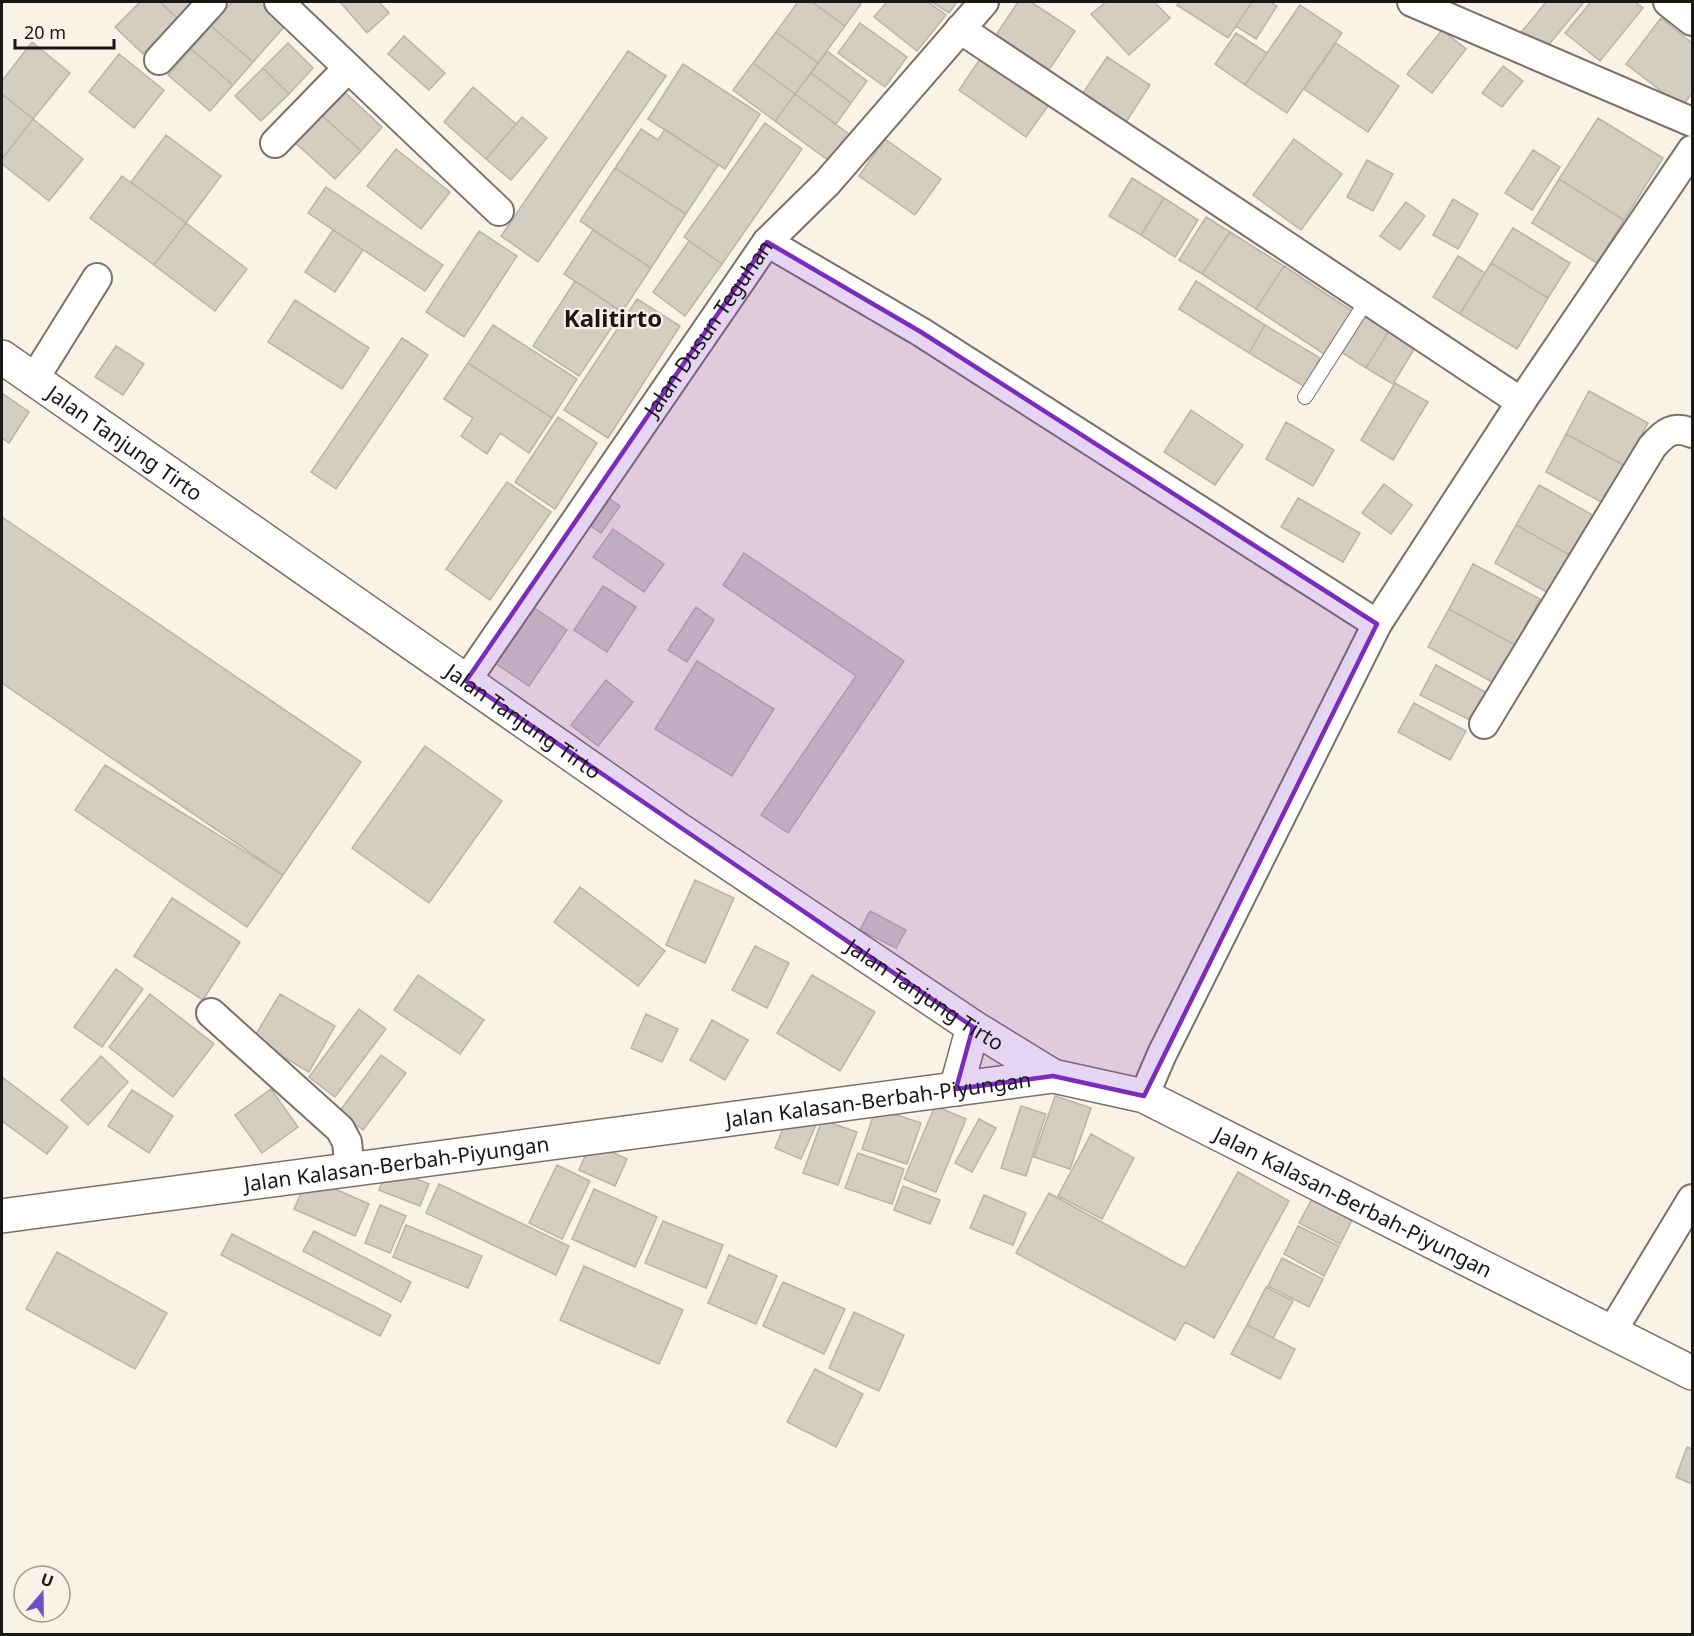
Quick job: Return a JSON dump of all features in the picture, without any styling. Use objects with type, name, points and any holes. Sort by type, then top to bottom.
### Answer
[{"type":"street","points":[[159,60],[212,2]]},
{"type":"street","points":[[279,2],[499,211]]},
{"type":"street","name":"Jalan Dusun Teguhan","points":[[466,681],[767,242],[827,183],[984,2]]},
{"type":"street","points":[[1412,2],[1692,122]]},
{"type":"street","points":[[1668,2],[1692,21]]},
{"type":"street","points":[[960,29],[1521,402]]},
{"type":"street","points":[[275,143],[348,68]]},
{"type":"street","points":[[1144,1096],[1162,1054],[1377,624],[1521,402],[1692,150]]},
{"type":"street","points":[[767,242],[921,332],[1377,624]]},
{"type":"street","points":[[34,380],[97,278]]},
{"type":"street","name":"Jalan Tanjung Tirto","points":[[2,357],[688,835],[973,1027],[1053,1076]]},
{"type":"street","points":[[1484,724],[1652,447],[1665,432],[1682,429],[1692,433]]},
{"type":"street","points":[[211,1013],[340,1129],[347,1142],[350,1170]]},
{"type":"street","points":[[956,1089],[973,1027]]},
{"type":"street","name":"Jalan Kalasan-Berbah-Piyungan","points":[[2,1216],[1053,1076],[1144,1096],[1692,1373]]},
{"type":"street","points":[[1611,1333],[1692,1199]]},
{"type":"lane","points":[[1305,397],[1367,300]]},
{"type":"highlighted area","points":[[767,242],[921,332],[1377,624],[1144,1096],[1053,1076],[956,1089],[973,1027],[466,681]]},
{"type":"building","points":[[140,2],[160,2],[177,18],[143,54],[115,27]]},
{"type":"building","points":[[160,2],[194,2],[177,18]]},
{"type":"building","points":[[232,2],[271,2],[291,19],[253,62],[211,26]]},
{"type":"building","points":[[340,2],[379,2],[389,13],[367,33]]},
{"type":"building","points":[[798,2],[812,2],[845,26],[818,63],[776,32]]},
{"type":"building","points":[[812,2],[858,2],[861,4],[845,26]]},
{"type":"building","points":[[887,2],[928,2],[946,15],[917,51],[874,17]]},
{"type":"building","points":[[932,2],[957,2],[949,13]]},
{"type":"building","points":[[1018,2],[1031,2],[1075,31],[1049,70],[996,35]]},
{"type":"building","points":[[1106,2],[1154,2],[1170,18],[1129,55],[1091,14]]},
{"type":"building","points":[[1180,2],[1252,2],[1228,38],[1177,5]]},
{"type":"building","points":[[1252,2],[1270,2],[1277,6],[1256,39],[1236,26]]},
{"type":"building","points":[[1546,2],[1584,2],[1542,53],[1519,35]]},
{"type":"building","points":[[1591,2],[1635,2],[1643,8],[1600,61],[1565,33]]},
{"type":"building","points":[[1300,5],[1342,33],[1287,113],[1245,85]]},
{"type":"building","points":[[1661,18],[1692,43],[1692,93],[1682,107],[1626,64]]},
{"type":"building","points":[[860,23],[907,57],[885,87],[838,53]]},
{"type":"building","points":[[211,26],[253,62],[233,85],[191,49]]},
{"type":"building","points":[[1442,30],[1466,49],[1432,93],[1407,74]]},
{"type":"building","points":[[776,32],[818,63],[795,94],[753,63]]},
{"type":"building","points":[[1236,33],[1267,53],[1245,85],[1215,64]]},
{"type":"building","points":[[404,36],[445,73],[429,90],[388,54]]},
{"type":"building","points":[[32,42],[70,73],[33,119],[2,94],[2,81]]},
{"type":"building","points":[[288,43],[313,68],[289,94],[263,68]]},
{"type":"building","points":[[1336,43],[1399,86],[1368,132],[1304,89]]},
{"type":"building","points":[[191,49],[233,85],[210,111],[168,75]]},
{"type":"building","points":[[628,51],[666,76],[538,262],[501,236]]},
{"type":"building","points":[[827,51],[867,81],[851,103],[811,73]]},
{"type":"building","points":[[119,54],[164,90],[134,128],[89,92]]},
{"type":"building","points":[[982,56],[1050,103],[1026,137],[959,90]]},
{"type":"building","points":[[1107,57],[1150,85],[1126,122],[1083,93]]},
{"type":"building","points":[[753,63],[795,94],[775,121],[733,90]]},
{"type":"building","points":[[683,64],[760,114],[725,169],[648,119]]},
{"type":"building","points":[[1503,66],[1523,81],[1502,107],[1482,93]]},
{"type":"building","points":[[263,68],[289,94],[261,121],[235,96]]},
{"type":"building","points":[[811,73],[851,103],[836,124],[795,94]]},
{"type":"building","points":[[339,87],[382,127],[361,151],[317,111]]},
{"type":"building","points":[[473,87],[516,124],[486,159],[444,122]]},
{"type":"building","points":[[2,94],[33,119],[2,159]]},
{"type":"building","points":[[795,94],[857,140],[837,167],[775,121]]},
{"type":"building","points":[[317,111],[361,151],[335,179],[291,139]]},
{"type":"building","points":[[522,117],[547,138],[511,180],[486,159]]},
{"type":"building","points":[[1598,118],[1663,158],[1624,220],[1559,179]]},
{"type":"building","points":[[33,119],[83,159],[49,201],[2,164],[2,159]]},
{"type":"building","points":[[765,123],[802,149],[722,264],[684,237]]},
{"type":"building","points":[[641,129],[658,140],[665,129],[718,165],[686,214],[615,168]]},
{"type":"building","points":[[166,135],[221,176],[186,223],[131,182]]},
{"type":"building","points":[[885,139],[941,179],[915,215],[859,176]]},
{"type":"building","points":[[1294,139],[1342,174],[1301,230],[1253,195]]},
{"type":"building","points":[[396,149],[450,192],[421,229],[367,186]]},
{"type":"building","points":[[1533,150],[1560,167],[1532,210],[1505,193]]},
{"type":"building","points":[[1367,160],[1393,174],[1373,211],[1347,197]]},
{"type":"building","points":[[615,168],[686,214],[651,268],[580,221]]},
{"type":"building","points":[[122,176],[186,223],[154,265],[90,218]]},
{"type":"building","points":[[1132,178],[1164,198],[1141,235],[1109,216]]},
{"type":"building","points":[[1559,179],[1624,220],[1597,263],[1532,223]]},
{"type":"building","points":[[326,187],[443,265],[425,291],[308,213]]},
{"type":"building","points":[[1164,198],[1198,220],[1175,257],[1141,235]]},
{"type":"building","points":[[1453,199],[1478,214],[1458,249],[1433,235]]},
{"type":"building","points":[[1406,202],[1425,216],[1400,250],[1380,236]]},
{"type":"building","points":[[1206,217],[1230,232],[1202,274],[1179,260]]},
{"type":"building","points":[[186,223],[247,269],[215,311],[154,265]]},
{"type":"building","points":[[1513,228],[1570,263],[1548,298],[1491,263]]},
{"type":"building","points":[[333,230],[363,250],[335,292],[305,272]]},
{"type":"building","points":[[593,230],[651,268],[622,312],[564,274]]},
{"type":"building","points":[[479,231],[517,256],[464,337],[426,312]]},
{"type":"building","points":[[1230,232],[1284,266],[1256,309],[1202,274]]},
{"type":"building","points":[[689,241],[722,264],[685,316],[653,292]]},
{"type":"building","points":[[1458,256],[1485,273],[1460,314],[1433,297]]},
{"type":"building","points":[[1491,263],[1548,298],[1517,349],[1460,314]]},
{"type":"building","points":[[1284,266],[1352,311],[1324,354],[1256,309]]},
{"type":"building","points":[[575,281],[622,312],[579,376],[533,346]]},
{"type":"building","points":[[1196,281],[1265,325],[1249,353],[1179,309]]},
{"type":"building","points":[[637,299],[680,326],[608,438],[564,410]]},
{"type":"building","points":[[295,300],[369,348],[342,389],[268,342]]},
{"type":"building","points":[[1367,309],[1392,326],[1366,368],[1341,352]]},
{"type":"building","points":[[493,325],[577,379],[552,418],[468,363]]},
{"type":"building","points":[[1265,325],[1320,358],[1305,387],[1249,353]]},
{"type":"building","points":[[1392,326],[1419,341],[1393,384],[1366,368]]},
{"type":"building","points":[[402,338],[428,355],[336,489],[311,472]]},
{"type":"building","points":[[116,346],[144,364],[123,395],[95,377]]},
{"type":"building","points":[[468,363],[552,418],[529,453],[500,433],[487,454],[461,436],[473,418],[444,399]]},
{"type":"building","points":[[1395,383],[1428,402],[1393,460],[1361,440]]},
{"type":"building","points":[[1589,391],[1648,423],[1625,466],[1566,434]]},
{"type":"building","points":[[2,393],[29,412],[9,443],[2,438]]},
{"type":"building","points":[[1191,410],[1243,445],[1215,485],[1164,452]]},
{"type":"building","points":[[558,417],[597,443],[555,509],[515,482]]},
{"type":"building","points":[[1286,422],[1334,450],[1313,486],[1266,459]]},
{"type":"building","points":[[1566,434],[1625,466],[1605,504],[1546,472]]},
{"type":"building","points":[[507,482],[551,512],[490,600],[446,569]]},
{"type":"building","points":[[1384,484],[1412,505],[1391,534],[1362,513]]},
{"type":"building","points":[[1539,485],[1596,517],[1573,557],[1516,525]]},
{"type":"building","points":[[600,492],[620,506],[601,533],[581,519]]},
{"type":"building","points":[[1298,498],[1360,533],[1343,562],[1281,527]]},
{"type":"building","points":[[2,517],[361,762],[283,875],[2,683]]},
{"type":"building","points":[[1516,525],[1573,557],[1552,595],[1495,563]]},
{"type":"building","points":[[613,529],[664,564],[644,592],[593,557]]},
{"type":"building","points":[[744,553],[904,661],[788,833],[761,815],[856,676],[723,585]]},
{"type":"building","points":[[1473,564],[1540,599],[1515,645],[1449,609]]},
{"type":"building","points":[[603,586],[636,607],[607,652],[574,630]]},
{"type":"building","points":[[533,607],[567,630],[529,686],[495,663]]},
{"type":"building","points":[[696,607],[714,620],[687,662],[668,650]]},
{"type":"building","points":[[1449,609],[1515,645],[1494,683],[1428,647]]},
{"type":"building","points":[[697,661],[774,709],[732,776],[655,729]]},
{"type":"building","points":[[1436,665],[1489,694],[1474,722],[1420,695]]},
{"type":"building","points":[[606,680],[633,702],[598,746],[571,725]]},
{"type":"building","points":[[1414,703],[1466,731],[1450,760],[1398,732]]},
{"type":"building","points":[[425,746],[502,801],[429,903],[352,848]]},
{"type":"building","points":[[105,765],[283,875],[247,927],[75,810]]},
{"type":"building","points":[[695,880],[734,898],[705,963],[666,945]]},
{"type":"building","points":[[580,887],[665,951],[638,986],[554,922]]},
{"type":"building","points":[[172,898],[240,942],[203,1000],[134,956]]},
{"type":"building","points":[[870,911],[906,930],[896,948],[860,930]]},
{"type":"building","points":[[755,946],[789,963],[767,1008],[732,990]]},
{"type":"building","points":[[116,969],[143,989],[102,1047],[74,1027]]},
{"type":"building","points":[[418,975],[484,1020],[460,1054],[394,1010]]},
{"type":"building","points":[[812,975],[875,1012],[840,1071],[777,1033]]},
{"type":"building","points":[[150,994],[214,1044],[173,1097],[109,1047]]},
{"type":"building","points":[[280,994],[335,1026],[309,1072],[253,1039]]},
{"type":"building","points":[[359,1009],[386,1029],[335,1097],[309,1077]]},
{"type":"building","points":[[646,1014],[678,1029],[662,1062],[631,1048]]},
{"type":"building","points":[[712,1020],[748,1040],[725,1080],[690,1060]]},
{"type":"building","points":[[381,1055],[406,1073],[363,1130],[339,1112]]},
{"type":"building","points":[[101,1056],[128,1082],[88,1125],[61,1100]]},
{"type":"building","points":[[2,1077],[68,1127],[47,1154],[2,1121]]},
{"type":"building","points":[[271,1089],[298,1127],[262,1153],[235,1115]]},
{"type":"building","points":[[132,1090],[173,1116],[149,1153],[108,1126]]},
{"type":"building","points":[[1055,1096],[1091,1108],[1070,1169],[1034,1157]]},
{"type":"building","points":[[935,1106],[966,1119],[936,1192],[904,1179]]},
{"type":"building","points":[[1021,1106],[1046,1114],[1026,1176],[1001,1168]]},
{"type":"building","points":[[876,1108],[921,1123],[907,1164],[862,1149]]},
{"type":"building","points":[[789,1114],[816,1125],[801,1159],[775,1148]]},
{"type":"building","points":[[979,1119],[996,1128],[972,1172],[955,1163]]},
{"type":"building","points":[[822,1120],[857,1132],[838,1185],[803,1173]]},
{"type":"building","points":[[1091,1134],[1134,1158],[1102,1219],[1058,1196]]},
{"type":"building","points":[[591,1142],[627,1159],[615,1186],[579,1170]]},
{"type":"building","points":[[858,1153],[904,1169],[892,1204],[845,1188]]},
{"type":"building","points":[[557,1165],[590,1181],[562,1239],[529,1223]]},
{"type":"building","points":[[388,1168],[429,1184],[420,1206],[379,1190]]},
{"type":"building","points":[[1238,1172],[1289,1201],[1214,1338],[1185,1322],[1175,1340],[1016,1253],[1049,1193],[1185,1268]]},
{"type":"building","points":[[308,1177],[369,1204],[355,1236],[294,1209]]},
{"type":"building","points":[[439,1184],[569,1246],[556,1275],[426,1213]]},
{"type":"building","points":[[903,1186],[940,1200],[930,1224],[894,1210]]},
{"type":"building","points":[[594,1189],[657,1217],[635,1267],[572,1239]]},
{"type":"building","points":[[984,1195],[1026,1213],[1013,1245],[970,1228]]},
{"type":"building","points":[[1312,1199],[1352,1220],[1340,1244],[1299,1223]]},
{"type":"building","points":[[380,1205],[406,1216],[390,1253],[365,1243]]},
{"type":"building","points":[[663,1221],[723,1245],[706,1288],[645,1263]]},
{"type":"building","points":[[406,1225],[482,1256],[468,1288],[393,1257]]},
{"type":"building","points":[[1298,1226],[1339,1246],[1324,1276],[1284,1254]]},
{"type":"building","points":[[314,1231],[411,1282],[401,1302],[303,1251]]},
{"type":"building","points":[[232,1234],[391,1315],[380,1336],[221,1255]]},
{"type":"building","points":[[57,1252],[167,1313],[135,1369],[26,1309]]},
{"type":"building","points":[[729,1255],[777,1276],[756,1324],[708,1303]]},
{"type":"building","points":[[1282,1258],[1323,1279],[1309,1307],[1268,1286]]},
{"type":"building","points":[[584,1266],[683,1310],[659,1364],[560,1320]]},
{"type":"building","points":[[783,1282],[845,1309],[824,1354],[763,1326]]},
{"type":"building","points":[[1266,1287],[1293,1301],[1273,1338],[1247,1325]]},
{"type":"building","points":[[854,1312],[904,1335],[879,1391],[829,1368]]},
{"type":"building","points":[[1247,1325],[1295,1349],[1280,1379],[1231,1354]]},
{"type":"building","points":[[815,1369],[863,1394],[836,1447],[787,1422]]},
{"type":"building","points":[[1687,1447],[1692,1449],[1692,1484],[1676,1477]]},
{"type":"district","name":"Kalitirto","points":[[613,317]]}]
